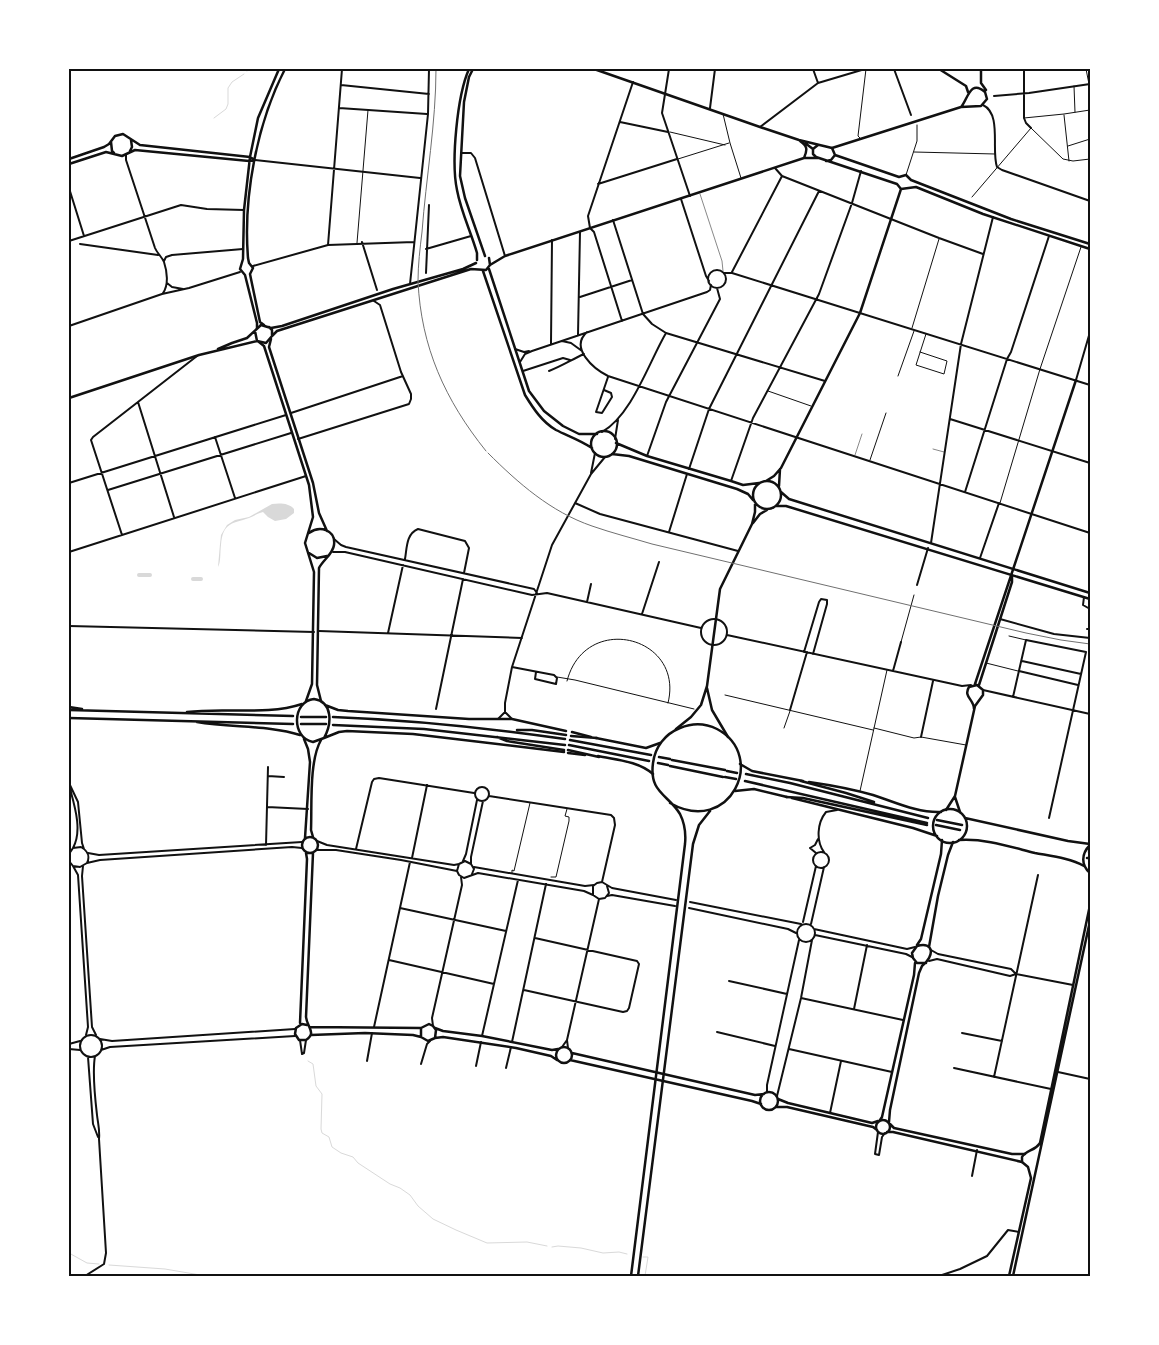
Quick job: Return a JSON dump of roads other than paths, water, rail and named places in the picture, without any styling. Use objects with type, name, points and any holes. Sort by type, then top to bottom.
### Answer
[{"type":"main road","points":[[250,274],[245,275],[240,272],[240,267],[243,263],[244,210],[249,161],[258,118],[279,69]]},
{"type":"main road","points":[[285,69],[265,116],[254,160],[248,215],[249,263],[253,270],[250,274],[260,322],[272,330],[269,347],[313,483],[319,513],[327,530],[334,538],[332,552],[319,568],[319,632],[316,685],[321,701]]},
{"type":"main road","points":[[471,69],[464,102],[460,176],[522,372],[529,391],[544,412],[563,426],[579,434],[610,433],[616,443],[616,449],[612,454],[605,457],[595,453],[592,448],[582,441],[554,428],[533,409],[524,395],[483,270]]},
{"type":"main road","points":[[471,69],[459,107],[455,177],[459,199],[477,253],[476,262],[478,269]]},
{"type":"main road","points":[[594,69],[799,140],[832,148],[961,107],[983,105],[987,95],[981,83],[981,69]]},
{"type":"main road","points":[[939,69],[966,86],[969,102],[973,106]]},
{"type":"main road","points":[[961,107],[973,89],[983,90],[987,95]]},
{"type":"main road","points":[[69,159],[104,147],[115,136],[123,134],[140,145],[250,157],[254,160]]},
{"type":"main road","points":[[128,154],[132,147],[130,138]]},
{"type":"main road","points":[[112,139],[110,145],[115,154]]},
{"type":"main road","points":[[799,140],[811,146],[814,156],[897,184],[901,189]]},
{"type":"main road","points":[[799,140],[806,145],[807,149],[804,158]]},
{"type":"main road","points":[[218,350],[247,338],[256,329],[266,326],[272,328],[282,326],[382,292],[432,279],[471,269],[483,270],[505,256],[804,158],[818,145]]},
{"type":"main road","points":[[826,160],[832,160],[842,145]]},
{"type":"main road","points":[[832,148],[835,154],[899,177],[906,175],[911,180],[985,210],[1090,244]]},
{"type":"main road","points":[[69,164],[106,152],[122,156],[140,150],[254,160]]},
{"type":"main road","points":[[804,158],[819,158]]},
{"type":"main road","points":[[897,184],[899,177]]},
{"type":"main road","points":[[910,187],[911,180]]},
{"type":"main road","points":[[901,189],[910,187],[920,188],[993,218],[1090,249]]},
{"type":"main road","points":[[753,500],[754,489],[774,476],[781,468],[860,313],[901,189]]},
{"type":"main road","points":[[432,279],[471,267],[480,256],[498,259]]},
{"type":"main road","points":[[243,263],[249,263]]},
{"type":"main road","points":[[245,275],[257,323],[255,336],[264,346],[312,500],[313,517],[305,543],[314,572],[312,684],[306,700],[301,705],[298,716],[300,733],[308,749],[310,762],[306,838],[302,842],[307,863],[301,1017],[300,1024],[295,1029],[295,1036],[300,1040],[306,1040],[311,1035],[372,1033],[421,1037],[424,1040],[430,1041],[443,1037],[511,1047],[551,1056],[563,1063],[570,1060],[752,1100],[768,1110],[776,1107],[787,1107],[873,1127],[878,1131],[886,1133],[893,1132],[978,1150],[1022,1162],[1028,1167],[1031,1178],[1009,1276]]},
{"type":"main road","points":[[69,398],[199,355],[258,341],[266,342],[277,331],[385,296],[413,284]]},
{"type":"main road","points":[[374,295],[377,290],[382,292]]},
{"type":"main road","points":[[974,709],[972,700],[968,697],[967,692],[973,685],[1012,582],[1013,569],[1033,514],[1076,380]]},
{"type":"main road","points":[[592,448],[592,439],[596,434]]},
{"type":"main road","points":[[616,443],[647,456],[688,469],[744,484],[759,484]]},
{"type":"main road","points":[[612,454],[629,456],[742,491],[755,504],[752,524]]},
{"type":"main road","points":[[779,488],[781,468]]},
{"type":"main road","points":[[766,481],[773,482],[789,499],[1090,593]]},
{"type":"main road","points":[[777,506],[780,501],[781,492]]},
{"type":"main road","points":[[755,504],[767,510]]},
{"type":"main road","points":[[631,1276],[686,844],[683,822],[677,810],[658,790],[653,774],[653,764],[655,753],[660,744],[698,710],[707,686],[720,589],[752,524],[760,514],[767,510],[777,506],[786,506],[1090,599]]},
{"type":"main road","points":[[308,534],[316,529],[327,530]]},
{"type":"main road","points":[[307,551],[318,558],[328,556]]},
{"type":"main road","points":[[979,685],[999,619]]},
{"type":"main road","points":[[973,685],[979,685]]},
{"type":"main road","points":[[979,685],[983,690],[983,695],[978,700],[974,709],[955,796],[960,812],[965,818],[974,821],[1090,845],[1083,855],[1084,866]]},
{"type":"main road","points":[[638,1276],[693,844],[699,825],[711,810],[725,802],[735,791],[740,777],[740,764],[736,748],[712,710],[707,686]]},
{"type":"main road","points":[[306,700],[314,699],[321,701],[338,710],[469,719],[512,719],[566,731]]},
{"type":"main road","points":[[972,700],[978,700]]},
{"type":"main road","points":[[313,838],[311,830],[314,762],[316,750],[328,729],[328,710],[325,704]]},
{"type":"main road","points":[[179,713],[209,709],[282,710],[301,705]]},
{"type":"main road","points":[[69,708],[293,716]]},
{"type":"main road","points":[[301,716],[326,717]]},
{"type":"main road","points":[[333,717],[380,719],[508,731],[532,730],[565,737]]},
{"type":"main road","points":[[69,719],[293,724]]},
{"type":"main road","points":[[190,721],[236,728],[282,730],[300,733]]},
{"type":"main road","points":[[301,724],[326,724]]},
{"type":"main road","points":[[674,730],[700,724],[713,727],[729,738]]},
{"type":"main road","points":[[333,725],[380,726],[493,736],[565,745]]},
{"type":"main road","points":[[304,739],[312,742],[332,734],[347,731],[414,734],[564,751],[507,742],[493,736]]},
{"type":"main road","points":[[650,756],[571,736],[597,738],[646,748],[660,744]]},
{"type":"main road","points":[[569,745],[650,761]]},
{"type":"main road","points":[[568,752],[599,756],[637,765],[644,767],[653,774]]},
{"type":"main road","points":[[659,757],[737,773]]},
{"type":"main road","points":[[658,763],[736,779]]},
{"type":"main road","points":[[740,764],[752,771],[846,793],[880,806]]},
{"type":"main road","points":[[746,774],[928,818]]},
{"type":"main road","points":[[745,781],[927,824],[802,798],[786,797]]},
{"type":"main road","points":[[801,781],[860,792],[930,812],[953,809],[960,812]]},
{"type":"main road","points":[[735,791],[754,789],[840,809],[913,828],[937,836],[942,840],[952,842],[970,839],[1075,861],[1084,866],[1090,873]]},
{"type":"main road","points":[[946,810],[955,796]]},
{"type":"main road","points":[[670,803],[680,809],[695,812],[711,810]]},
{"type":"main road","points":[[937,836],[934,825],[941,812]]},
{"type":"main road","points":[[937,818],[962,825]]},
{"type":"main road","points":[[959,840],[964,835],[965,818]]},
{"type":"main road","points":[[936,825],[960,830]]},
{"type":"main road","points":[[306,838],[313,838],[317,841],[317,850],[313,853],[306,853]]},
{"type":"main road","points":[[878,1131],[876,1126],[892,1072],[915,972],[912,952],[921,939],[941,854],[942,840]]},
{"type":"main road","points":[[886,1133],[890,1128],[889,1123],[919,973],[921,967],[931,956],[928,943],[952,842]]},
{"type":"main road","points":[[311,1035],[306,1004],[313,853]]},
{"type":"main road","points":[[300,1024],[309,1026],[421,1028],[426,1025],[443,1032],[482,1036],[552,1050],[562,1047],[568,1048],[572,1053],[669,1076],[755,1095],[773,1092],[778,1098],[788,1103],[872,1122],[885,1120],[894,1128],[1012,1154],[1025,1154],[1031,1152],[1040,1143],[1090,905]]},
{"type":"main road","points":[[1013,1276],[1090,922]]},
{"type":"main road","points":[[916,947],[922,944],[930,949]]},
{"type":"main road","points":[[914,960],[920,964],[927,962]]},
{"type":"main road","points":[[434,1027],[437,1033],[435,1038]]},
{"type":"main road","points":[[421,1028],[421,1037]]},
{"type":"main road","points":[[557,1060],[555,1056],[558,1049]]},
{"type":"main road","points":[[570,1060],[572,1053]]},
{"type":"main road","points":[[761,1104],[761,1099],[765,1093]]},
{"type":"main road","points":[[776,1107],[778,1098]]},
{"type":"main road","points":[[1028,1167],[1033,1167],[1037,1161],[1036,1155],[1031,1152]]},
{"type":"main road","points":[[1022,1162],[1025,1154]]},
{"type":"street","points":[[328,245],[342,69]]},
{"type":"street","points":[[413,284],[414,242],[430,94],[429,69]]},
{"type":"street","points":[[670,69],[662,113],[690,196]]},
{"type":"street","points":[[710,108],[715,69]]},
{"type":"street","points":[[813,69],[818,83]]},
{"type":"street","points":[[760,127],[818,83],[865,69],[858,136],[861,139]]},
{"type":"street","points":[[894,69],[910,115]]},
{"type":"street","points":[[1034,69],[1024,69],[1024,118],[1026,123],[1063,159],[1069,161],[1090,159]]},
{"type":"street","points":[[1024,118],[1090,110],[1090,84],[1086,69]]},
{"type":"street","points":[[622,321],[594,232],[590,228],[588,216],[633,82]]},
{"type":"street","points":[[987,95],[1024,94],[1090,84]]},
{"type":"street","points":[[341,85],[430,94]]},
{"type":"street","points":[[1074,86],[1075,113]]},
{"type":"street","points":[[983,105],[989,108],[993,116],[997,167]]},
{"type":"street","points":[[339,108],[428,114]]},
{"type":"street","points":[[357,243],[368,110]]},
{"type":"street","points":[[723,114],[730,143],[742,178]]},
{"type":"street","points":[[1064,114],[1069,161]]},
{"type":"street","points":[[620,122],[725,145]]},
{"type":"street","points":[[906,175],[917,141],[917,125]]},
{"type":"street","points":[[972,198],[1031,128]]},
{"type":"street","points":[[1068,146],[1090,139]]},
{"type":"street","points":[[598,184],[730,143]]},
{"type":"street","points":[[914,152],[995,154]]},
{"type":"street","points":[[461,153],[472,153],[475,158],[505,256]]},
{"type":"street","points":[[126,160],[128,154]]},
{"type":"street","points":[[122,156],[126,160],[158,255],[164,261],[167,283],[166,290],[162,294]]},
{"type":"street","points":[[254,160],[420,178]]},
{"type":"street","points":[[997,167],[1090,201]]},
{"type":"street","points":[[775,168],[782,176],[983,254]]},
{"type":"street","points":[[730,481],[751,423],[816,299],[852,203],[861,171]]},
{"type":"street","points":[[732,273],[782,176]]},
{"type":"street","points":[[69,188],[84,236]]},
{"type":"street","points":[[688,469],[709,409],[819,191]]},
{"type":"street","points":[[647,456],[669,396],[720,299],[717,288],[711,285],[706,276],[681,199]]},
{"type":"street","points":[[69,240],[181,205],[211,209],[244,210]]},
{"type":"street","points":[[426,273],[429,205]]},
{"type":"street","points":[[931,543],[961,344],[993,218]]},
{"type":"street","points":[[613,220],[643,314],[652,324],[666,333],[698,341],[825,381]]},
{"type":"street","points":[[578,335],[580,231]]},
{"type":"street","points":[[426,250],[471,236]]},
{"type":"street","points":[[965,492],[1007,359],[1049,236]]},
{"type":"street","points":[[898,376],[939,238]]},
{"type":"street","points":[[551,344],[552,240]]},
{"type":"street","points":[[252,266],[328,245],[362,242],[414,242]]},
{"type":"street","points":[[362,242],[377,290]]},
{"type":"street","points":[[80,244],[158,255]]},
{"type":"street","points":[[980,558],[999,504],[1040,369],[1082,246]]},
{"type":"street","points":[[164,261],[169,255],[243,249]]},
{"type":"street","points":[[709,281],[712,271],[718,270],[732,273],[1090,385]]},
{"type":"street","points":[[69,326],[162,294],[240,272]]},
{"type":"street","points":[[717,288],[726,282],[723,272]]},
{"type":"street","points":[[579,297],[632,280]]},
{"type":"street","points":[[167,283],[176,288],[188,288]]},
{"type":"street","points":[[515,348],[524,352],[532,351],[707,292],[710,290],[711,285]]},
{"type":"street","points":[[380,305],[385,296]]},
{"type":"street","points":[[298,439],[409,404],[411,399],[380,305],[372,300]]},
{"type":"street","points":[[587,332],[581,336],[580,340],[583,353],[589,363],[608,376],[1090,533]]},
{"type":"street","points":[[1076,380],[1090,332]]},
{"type":"street","points":[[602,432],[618,420],[639,386],[666,333]]},
{"type":"street","points":[[920,352],[948,361],[944,374],[916,365],[920,352],[926,334]]},
{"type":"street","points":[[562,341],[571,343],[583,353]]},
{"type":"street","points":[[1084,350],[1089,349]]},
{"type":"street","points":[[520,365],[523,357],[532,351]]},
{"type":"street","points":[[549,371],[568,364],[570,360],[583,353]]},
{"type":"street","points":[[122,535],[91,440],[199,355]]},
{"type":"street","points":[[522,372],[563,358],[570,360]]},
{"type":"street","points":[[290,413],[402,376]]},
{"type":"street","points":[[604,390],[611,393],[612,397],[602,413],[599,413],[596,412],[608,376]]},
{"type":"street","points":[[767,391],[812,406]]},
{"type":"street","points":[[138,402],[174,518]]},
{"type":"street","points":[[870,461],[886,413]]},
{"type":"street","points":[[69,483],[286,415]]},
{"type":"street","points":[[950,419],[1090,463]]},
{"type":"street","points":[[615,439],[618,420]]},
{"type":"street","points":[[108,490],[292,433]]},
{"type":"street","points":[[215,437],[235,498]]},
{"type":"street","points":[[591,474],[595,453]]},
{"type":"street","points":[[512,719],[505,712],[505,703],[512,667],[552,545],[591,474],[605,457]]},
{"type":"street","points":[[669,532],[687,474]]},
{"type":"street","points":[[69,552],[306,476]]},
{"type":"street","points":[[575,503],[600,514],[738,551]]},
{"type":"street","points":[[405,559],[409,535],[418,529],[465,541],[469,548],[464,572]]},
{"type":"street","points":[[334,538],[346,547],[464,572],[534,589],[537,593]]},
{"type":"street","points":[[917,586],[928,548]]},
{"type":"street","points":[[332,552],[345,552],[532,595],[547,593],[701,628]]},
{"type":"street","points":[[642,615],[658,562]]},
{"type":"street","points":[[388,634],[403,565]]},
{"type":"street","points":[[453,576],[464,572]]},
{"type":"street","points":[[436,709],[463,578]]},
{"type":"street","points":[[587,602],[591,584]]},
{"type":"street","points":[[893,671],[914,595]]},
{"type":"street","points":[[1084,597],[1083,605],[1090,609]]},
{"type":"street","points":[[804,652],[819,602],[821,599],[825,599],[827,604],[813,654]]},
{"type":"street","points":[[716,619],[724,624],[728,635],[724,642],[712,646],[703,640],[701,628],[705,622],[716,619]]},
{"type":"street","points":[[999,619],[1054,634],[1090,638]]},
{"type":"street","points":[[69,626],[314,632]]},
{"type":"street","points":[[319,632],[522,638]]},
{"type":"street","points":[[728,635],[962,686],[973,685]]},
{"type":"street","points":[[1009,636],[1086,652],[1049,818]]},
{"type":"street","points":[[567,679],[577,660],[591,646],[609,639],[628,640],[646,646],[662,663],[668,674],[670,686],[668,703]]},
{"type":"street","points":[[1013,698],[1026,640]]},
{"type":"street","points":[[784,728],[808,652]]},
{"type":"street","points":[[1021,661],[1081,674]]},
{"type":"street","points":[[986,663],[1078,685]]},
{"type":"street","points":[[512,667],[694,709]]},
{"type":"street","points":[[860,792],[888,670]]},
{"type":"street","points":[[536,672],[535,680],[556,684],[556,677]]},
{"type":"street","points":[[921,737],[934,680]]},
{"type":"street","points":[[962,686],[967,692]]},
{"type":"street","points":[[983,690],[1090,714]]},
{"type":"street","points":[[983,695],[992,693]]},
{"type":"street","points":[[725,695],[914,738],[921,737],[966,745]]},
{"type":"street","points":[[498,719],[505,712]]},
{"type":"street","points":[[266,845],[268,767]]},
{"type":"street","points":[[268,776],[284,777]]},
{"type":"street","points":[[356,849],[374,779],[379,778],[474,793]]},
{"type":"street","points":[[69,783],[75,804],[77,836],[69,854]]},
{"type":"street","points":[[69,783],[78,802],[82,842],[84,849],[88,853],[99,855],[302,842]]},
{"type":"street","points":[[412,858],[427,785]]},
{"type":"street","points":[[474,793],[479,788],[484,787],[489,796]]},
{"type":"street","points":[[457,871],[459,864],[466,856],[477,800],[474,793]]},
{"type":"street","points":[[472,874],[471,857],[483,802],[489,796]]},
{"type":"street","points":[[489,796],[611,815],[614,819],[602,882]]},
{"type":"street","points":[[477,800],[483,802]]},
{"type":"street","points":[[512,874],[530,802]]},
{"type":"street","points":[[267,807],[308,809]]},
{"type":"street","points":[[551,877],[556,877],[570,817],[565,816],[567,808]]},
{"type":"street","points":[[816,854],[810,848],[815,845],[818,839],[824,814],[828,811],[840,809]]},
{"type":"street","points":[[778,1098],[812,940],[815,935],[811,924],[824,867],[829,861],[818,839]]},
{"type":"street","points":[[317,841],[323,844],[459,864]]},
{"type":"street","points":[[73,866],[83,866],[100,860],[292,847],[302,848]]},
{"type":"street","points":[[73,848],[84,849]]},
{"type":"street","points":[[317,850],[336,850],[410,862],[457,871],[466,878]]},
{"type":"street","points":[[796,933],[802,924],[816,866],[813,860],[816,854],[824,852]]},
{"type":"street","points":[[87,863],[88,853]]},
{"type":"street","points":[[69,861],[78,875],[88,1027],[86,1035],[80,1041],[69,1044]]},
{"type":"street","points":[[463,861],[477,868],[585,886],[602,882]]},
{"type":"street","points":[[374,1027],[410,862]]},
{"type":"street","points":[[83,866],[82,876],[92,1030],[102,1043],[101,1050]]},
{"type":"street","points":[[816,866],[824,867]]},
{"type":"street","points":[[434,1027],[432,1018],[462,885],[466,878],[478,873],[518,879],[584,891],[599,899]]},
{"type":"street","points":[[994,1077],[1038,875]]},
{"type":"street","points":[[461,876],[462,885]]},
{"type":"street","points":[[482,1036],[518,879]]},
{"type":"street","points":[[602,882],[612,888],[676,900]]},
{"type":"street","points":[[512,1042],[546,884]]},
{"type":"street","points":[[592,895],[594,885]]},
{"type":"street","points":[[607,886],[609,891],[607,896]]},
{"type":"street","points":[[599,899],[615,895],[675,906]]},
{"type":"street","points":[[568,1048],[567,1040],[599,899]]},
{"type":"street","points":[[690,902],[802,924],[811,924]]},
{"type":"street","points":[[400,908],[506,931]]},
{"type":"street","points":[[689,908],[788,929],[796,933],[800,940],[806,942],[812,940]]},
{"type":"street","points":[[814,928],[907,949],[916,947]]},
{"type":"street","points":[[815,935],[906,954],[914,960]]},
{"type":"street","points":[[524,990],[623,1012],[629,1008],[638,962],[535,938]]},
{"type":"street","points":[[765,1093],[800,940]]},
{"type":"street","points":[[854,1009],[867,945]]},
{"type":"street","points":[[930,949],[938,954],[1011,969],[1016,974]]},
{"type":"street","points":[[927,962],[936,959],[1010,976],[1016,974],[1073,985]]},
{"type":"street","points":[[388,960],[494,984]]},
{"type":"street","points":[[729,981],[788,994]]},
{"type":"street","points":[[801,998],[903,1020]]},
{"type":"street","points":[[426,1025],[432,1018]]},
{"type":"street","points":[[100,1039],[112,1040],[295,1029]]},
{"type":"street","points":[[717,1032],[775,1046]]},
{"type":"street","points":[[367,1061],[372,1033]]},
{"type":"street","points":[[962,1033],[1002,1041]]},
{"type":"street","points":[[86,1035],[96,1035]]},
{"type":"street","points":[[80,1041],[80,1050],[88,1057],[95,1056],[101,1050],[110,1047],[295,1036]]},
{"type":"street","points":[[300,1040],[302,1054],[304,1053],[306,1040]]},
{"type":"street","points":[[424,1040],[425,1049]]},
{"type":"street","points":[[562,1047],[567,1040]]},
{"type":"street","points":[[421,1064],[425,1049],[430,1041]]},
{"type":"street","points":[[476,1066],[481,1042]]},
{"type":"street","points":[[506,1068],[511,1047]]},
{"type":"street","points":[[69,1049],[80,1050]]},
{"type":"street","points":[[789,1049],[892,1072]]},
{"type":"street","points":[[85,1276],[104,1264],[106,1253],[98,1139],[99,1124],[94,1065],[95,1056]]},
{"type":"street","points":[[88,1057],[93,1124],[98,1139]]},
{"type":"street","points":[[830,1113],[841,1060]]},
{"type":"street","points":[[954,1068],[1051,1089]]},
{"type":"street","points":[[1058,1072],[1090,1079]]},
{"type":"street","points":[[93,1124],[95,1126],[99,1124]]},
{"type":"street","points":[[878,1131],[875,1154],[879,1155],[882,1138],[886,1133]]},
{"type":"street","points":[[972,1176],[978,1150]]},
{"type":"street","points":[[939,1276],[960,1269],[987,1256],[1008,1230],[1019,1232]]},
{"type":"lane","points":[[700,192],[722,261],[723,272]]},
{"type":"lane","points":[[855,456],[862,434]]},
{"type":"lane","points":[[933,449],[945,453]]},
{"type":"waterway","points":[[214,118],[226,109],[228,104],[228,88],[232,82],[244,74]]},
{"type":"waterway","points":[[139,575],[150,575]]},
{"type":"waterway","points":[[193,579],[201,579]]},
{"type":"waterway","points":[[308,1061],[313,1064],[316,1086],[322,1094],[322,1133],[329,1137],[332,1147],[341,1153],[353,1157],[358,1163],[390,1184],[400,1188],[410,1195],[418,1206],[433,1219],[456,1230],[487,1243],[527,1242],[547,1246]]},
{"type":"waterway","points":[[552,1247],[581,1248],[603,1253],[619,1252],[627,1254]]},
{"type":"waterway","points":[[69,1253],[87,1263],[99,1264]]},
{"type":"waterway","points":[[643,1257],[648,1257],[645,1276]]},
{"type":"waterway","points":[[109,1265],[165,1269],[206,1276]]},
{"type":"railway","points":[[436,69],[433,130],[419,263],[420,305],[430,350],[447,392],[471,432],[486,451]]},
{"type":"railway","points":[[488,453],[523,486],[549,505],[577,520],[607,531],[652,544],[1026,633],[1090,644]]}]
